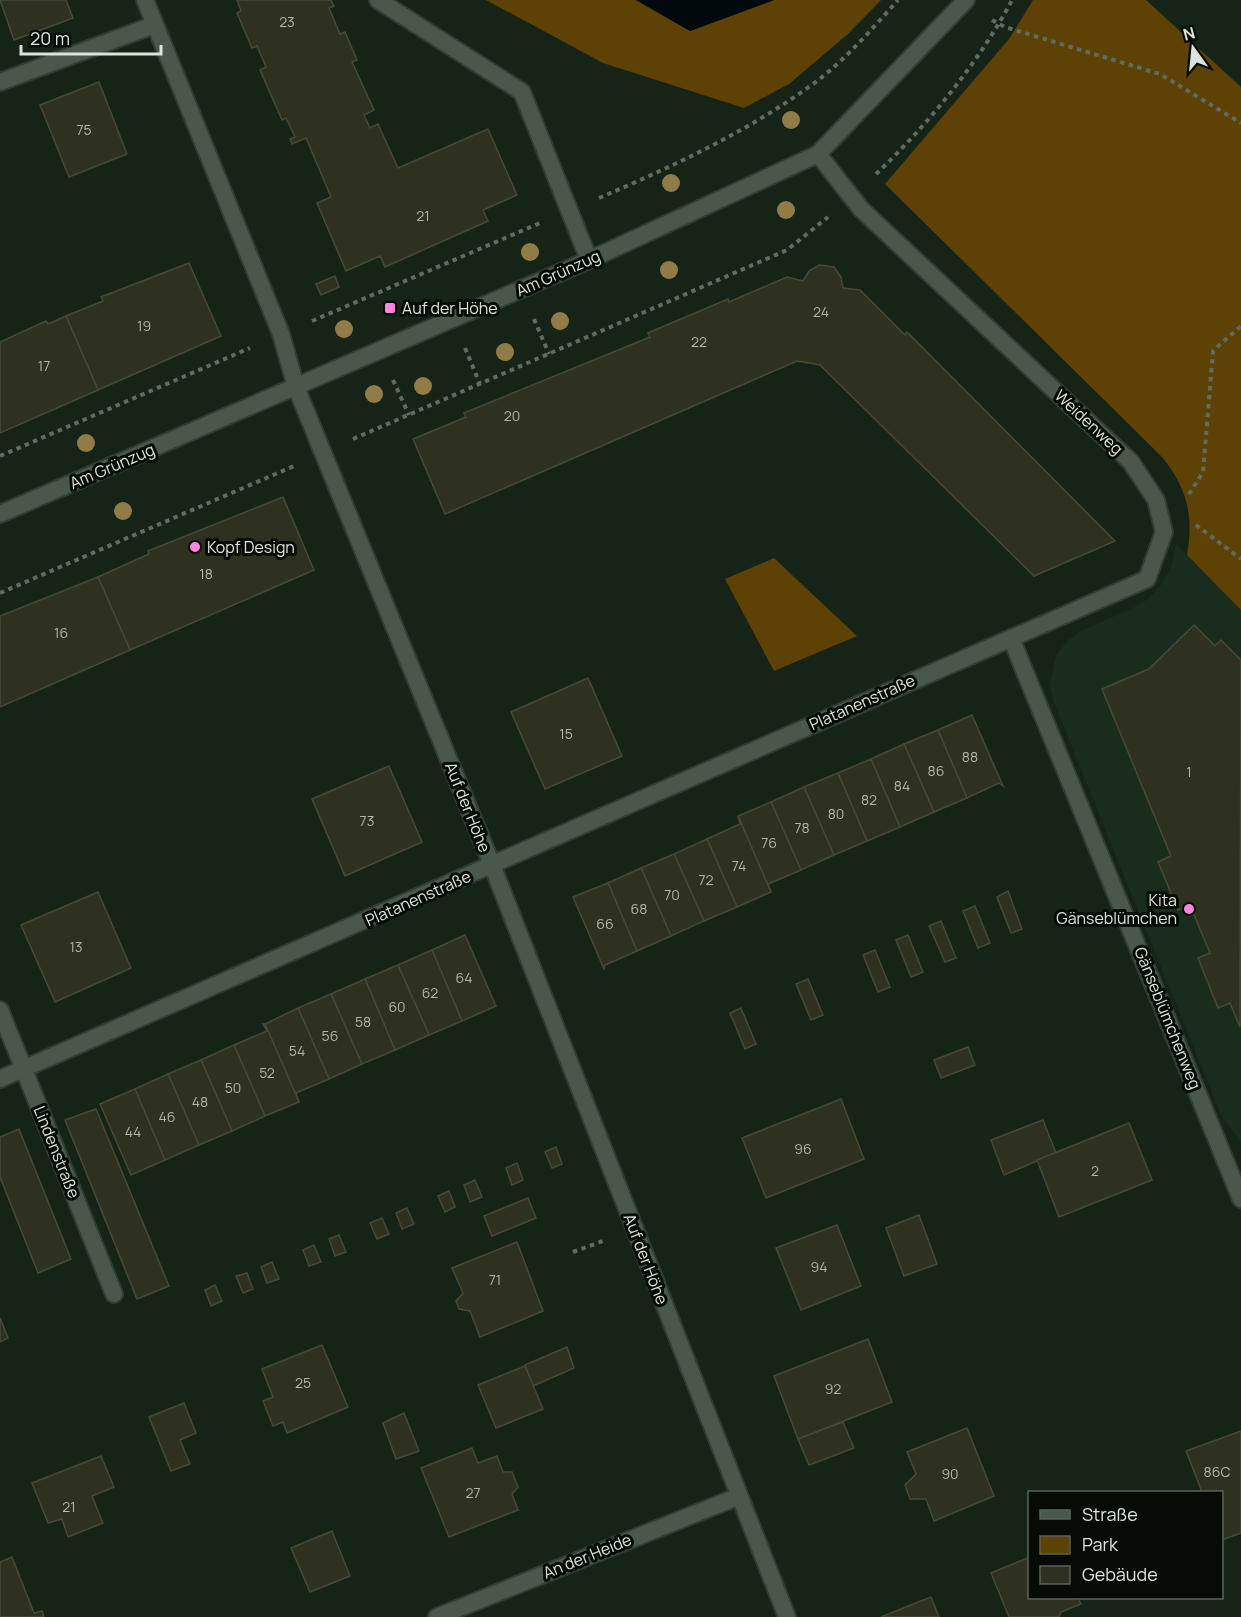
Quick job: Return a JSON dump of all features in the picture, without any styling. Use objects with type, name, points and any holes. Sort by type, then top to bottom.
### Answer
[{"type":"street","name":"Auf der Höhe","points":[[145,0],[281,334],[296,387],[492,865],[737,1497],[787,1617]]},
{"type":"street","points":[[378,0],[522,92],[589,260]]},
{"type":"street","name":"Am Grünzug","points":[[0,514],[589,260],[818,154],[964,2]]},
{"type":"street","points":[[0,82],[154,25]]},
{"type":"street","name":"Weidenweg","points":[[818,154],[851,198],[1131,462],[1156,500],[1164,532]]},
{"type":"street","points":[[1011,638],[1147,579],[1164,532]]},
{"type":"street","name":"Platanenstraße","points":[[0,1079],[1011,638]]},
{"type":"street","name":"Gänseblümchenweg","points":[[1011,638],[1241,1199]]},
{"type":"street","name":"Lindenstraße","points":[[0,1010],[114,1294]]},
{"type":"street","name":"An der Heide","points":[[437,1617],[737,1497]]},
{"type":"path","points":[[0,456],[691,156],[761,118],[818,80],[873,28],[898,0]]},
{"type":"path","points":[[0,593],[787,250],[851,198],[898,153],[999,24],[1012,0]]},
{"type":"path","points":[[964,2],[999,24],[1160,74],[1241,123]]},
{"type":"path","points":[[524,322],[534,318],[549,354]]},
{"type":"path","points":[[1164,532],[1203,472],[1213,351],[1241,326]]},
{"type":"path","points":[[458,351],[475,344]]},
{"type":"path","points":[[465,348],[480,384]]},
{"type":"path","points":[[403,376],[393,380],[409,415]]},
{"type":"path","points":[[1178,510],[1241,559]]},
{"type":"shaded area","points":[[636,0],[774,0],[690,31]]},
{"type":"shaded area","name":"Kita Gänseblümchen","points":[[1176,544],[1241,610],[1241,1142],[1221,1115],[1054,703],[1050,685],[1056,656],[1067,641],[1083,630],[1148,599],[1161,585],[1171,567]]},
{"type":"green space","points":[[486,0],[636,0],[690,31],[774,0],[881,0],[848,34],[789,84],[744,108],[603,63]]},
{"type":"green space","points":[[1033,0],[1146,0],[1241,87],[1241,610],[1187,555],[1190,527],[1187,503],[1171,468],[1162,457],[885,184],[1009,39]]},
{"type":"green space","points":[[774,558],[857,636],[774,671],[725,579]]},
{"type":"building","points":[[0,0],[66,0],[73,18],[14,40]]},
{"type":"building","points":[[237,0],[331,0],[334,6],[329,8],[340,34],[345,32],[357,60],[352,62],[374,110],[364,115],[370,128],[378,124],[398,168],[488,129],[517,195],[483,210],[488,221],[385,267],[380,256],[346,271],[317,203],[331,197],[306,138],[292,144],[290,139],[295,137],[286,118],[282,120],[260,70],[266,67],[257,46],[252,48],[237,13],[241,11]]},
{"type":"building","points":[[99,82],[127,154],[69,177],[40,105]]},
{"type":"building","points":[[189,263],[221,336],[98,390],[66,316],[103,301],[101,297]]},
{"type":"building","points":[[819,265],[834,267],[841,277],[843,288],[860,290],[905,335],[907,332],[1115,541],[1034,576],[820,365],[797,361],[445,514],[413,439],[466,417],[464,413],[650,337],[648,333],[728,299],[729,302],[787,277],[803,281],[809,271]]},
{"type":"building","points":[[335,276],[339,287],[321,295],[316,284]]},
{"type":"building","points":[[66,316],[98,390],[0,433],[0,342],[46,321],[48,324]]},
{"type":"building","points":[[283,497],[314,570],[130,650],[98,577],[149,554],[148,551]]},
{"type":"building","points":[[98,577],[130,650],[0,707],[0,616]]},
{"type":"building","name":"Kita Gänseblümchen","points":[[1194,625],[1215,646],[1221,640],[1241,660],[1240,1027],[1230,1003],[1218,1008],[1198,958],[1210,953],[1190,905],[1178,910],[1158,862],[1171,856],[1102,689],[1149,669]]},
{"type":"building","points":[[588,678],[622,756],[545,789],[511,712]]},
{"type":"building","points":[[972,715],[1003,786],[999,783],[967,798],[938,730]]},
{"type":"building","points":[[938,730],[967,798],[934,812],[904,744]]},
{"type":"building","points":[[904,744],[934,812],[900,827],[871,759]]},
{"type":"building","points":[[871,759],[900,827],[867,841],[838,773]]},
{"type":"building","points":[[389,766],[422,842],[345,876],[312,799]]},
{"type":"building","points":[[838,773],[867,841],[834,855],[804,787]]},
{"type":"building","points":[[804,787],[834,855],[801,870],[771,802]]},
{"type":"building","points":[[771,802],[801,870],[768,884],[771,892],[738,816]]},
{"type":"building","points":[[738,816],[771,892],[737,907],[707,839],[740,824]]},
{"type":"building","points":[[707,839],[737,907],[704,921],[674,854]]},
{"type":"building","points":[[674,854],[704,921],[671,936],[641,868]]},
{"type":"building","points":[[641,868],[671,936],[637,951],[608,883]]},
{"type":"building","points":[[608,883],[637,951],[605,965],[604,969],[573,897]]},
{"type":"building","points":[[1008,891],[1022,929],[1011,933],[997,897]]},
{"type":"building","points":[[98,892],[131,968],[55,1002],[21,925]]},
{"type":"building","points":[[975,906],[990,943],[978,948],[963,911]]},
{"type":"building","points":[[941,921],[956,958],[945,962],[929,926]]},
{"type":"building","points":[[465,935],[496,1006],[462,1021],[432,950]]},
{"type":"building","points":[[908,935],[923,972],[911,977],[896,940]]},
{"type":"building","points":[[432,950],[462,1021],[429,1035],[398,965]]},
{"type":"building","points":[[875,950],[890,987],[878,992],[863,955]]},
{"type":"building","points":[[398,965],[429,1035],[395,1050],[365,979]]},
{"type":"building","points":[[365,979],[395,1050],[362,1064],[331,994]]},
{"type":"building","points":[[808,979],[823,1015],[811,1020],[796,984]]},
{"type":"building","points":[[331,994],[362,1064],[329,1079],[298,1008]]},
{"type":"building","points":[[298,1008],[329,1079],[296,1093],[299,1102],[265,1024]]},
{"type":"building","points":[[741,1008],[756,1044],[745,1049],[730,1013]]},
{"type":"building","points":[[263,1024],[265,1024],[299,1102],[265,1116],[234,1045],[267,1031]]},
{"type":"building","points":[[234,1045],[265,1116],[232,1131],[201,1060]]},
{"type":"building","points":[[968,1047],[975,1065],[941,1078],[934,1060]]},
{"type":"building","points":[[201,1060],[232,1131],[199,1145],[168,1074]]},
{"type":"building","points":[[168,1074],[199,1145],[165,1160],[135,1089]]},
{"type":"building","points":[[135,1089],[165,1160],[131,1175],[100,1104]]},
{"type":"building","points":[[841,1099],[864,1159],[766,1198],[742,1138]]},
{"type":"building","points":[[96,1109],[169,1286],[137,1299],[65,1120]]},
{"type":"building","points":[[1043,1120],[1056,1153],[1004,1175],[991,1140]]},
{"type":"building","points":[[1129,1123],[1152,1180],[1059,1217],[1037,1160]]},
{"type":"building","points":[[19,1129],[71,1259],[38,1273],[0,1177],[0,1137]]},
{"type":"building","points":[[556,1147],[562,1164],[552,1168],[545,1152]]},
{"type":"building","points":[[517,1163],[523,1180],[512,1185],[506,1168]]},
{"type":"building","points":[[475,1180],[482,1197],[470,1202],[464,1185]]},
{"type":"building","points":[[449,1191],[455,1207],[445,1212],[438,1196]]},
{"type":"building","points":[[528,1198],[536,1218],[492,1236],[484,1216]]},
{"type":"building","points":[[407,1208],[414,1224],[402,1229],[396,1213]]},
{"type":"building","points":[[919,1215],[937,1264],[904,1276],[886,1228]]},
{"type":"building","points":[[382,1218],[389,1234],[377,1239],[370,1223]]},
{"type":"building","points":[[837,1225],[861,1286],[801,1310],[776,1248]]},
{"type":"building","points":[[339,1235],[346,1252],[335,1256],[329,1239]]},
{"type":"building","points":[[517,1242],[543,1311],[480,1337],[470,1311],[459,1309],[456,1301],[463,1293],[452,1268]]},
{"type":"building","points":[[314,1245],[321,1262],[309,1266],[303,1250]]},
{"type":"building","points":[[272,1262],[279,1279],[267,1283],[261,1267]]},
{"type":"building","points":[[247,1273],[253,1289],[243,1293],[236,1276]]},
{"type":"building","points":[[215,1285],[222,1301],[211,1306],[205,1290]]},
{"type":"building","points":[[0,1318],[8,1338],[0,1342]]},
{"type":"building","points":[[868,1339],[892,1402],[798,1439],[774,1376]]},
{"type":"building","points":[[322,1345],[348,1407],[287,1433],[283,1422],[273,1426],[263,1401],[273,1397],[262,1369]]},
{"type":"building","points":[[567,1347],[574,1368],[533,1386],[525,1365]]},
{"type":"building","points":[[525,1366],[543,1409],[496,1428],[478,1385]]},
{"type":"building","points":[[184,1403],[196,1433],[180,1440],[190,1464],[171,1471],[149,1417]]},
{"type":"building","points":[[404,1413],[419,1451],[396,1459],[383,1423]]},
{"type":"building","points":[[843,1422],[854,1448],[809,1465],[798,1439]]},
{"type":"building","points":[[967,1428],[994,1496],[934,1521],[926,1499],[910,1499],[905,1485],[916,1474],[907,1452]]},
{"type":"building","points":[[1241,1431],[1241,1533],[1223,1540],[1223,1491],[1202,1491],[1186,1451]]},
{"type":"building","points":[[472,1448],[478,1463],[497,1456],[503,1472],[512,1472],[518,1487],[512,1494],[518,1510],[449,1537],[421,1468]]},
{"type":"building","points":[[101,1456],[114,1487],[92,1496],[103,1523],[68,1537],[62,1519],[48,1523],[32,1483]]},
{"type":"building","points":[[332,1531],[350,1576],[310,1592],[291,1548]]},
{"type":"building","points":[[12,1557],[34,1613],[42,1611],[44,1617],[0,1617],[0,1562]]},
{"type":"building","points":[[1028,1558],[1028,1599],[1078,1599],[1081,1604],[1061,1612],[1059,1617],[1009,1617],[991,1573]]},
{"type":"building","points":[[931,1597],[939,1617],[881,1617]]},
{"type":"place","name":"Auf der Höhe","points":[[390,308]]},
{"type":"place","name":"Kopf Design","points":[[195,547]]},
{"type":"place","name":"Kita Gänseblümchen","points":[[1189,909]]}]
